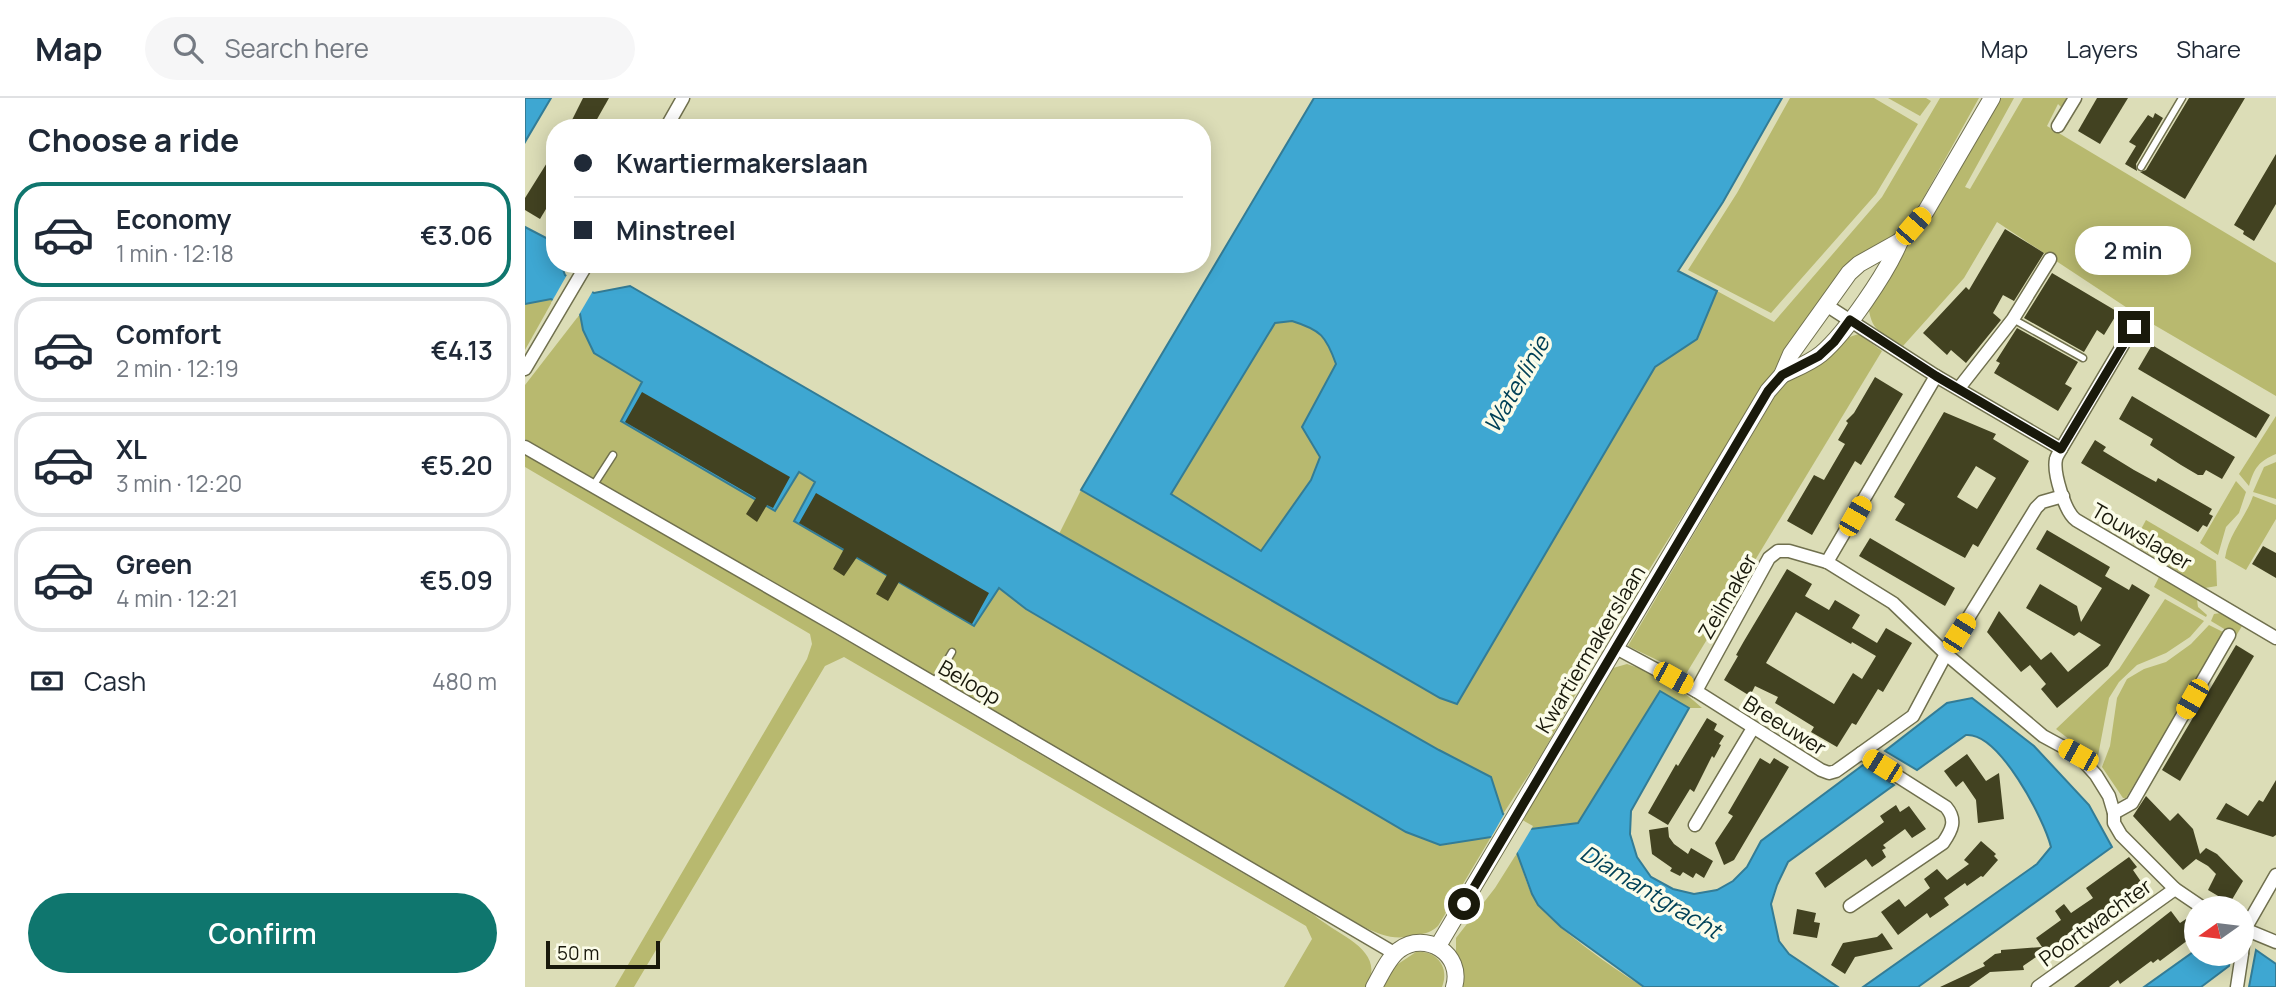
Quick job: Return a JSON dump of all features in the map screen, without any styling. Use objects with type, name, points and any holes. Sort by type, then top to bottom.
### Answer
[{"type":"main road","name":"Kwartiermakerslaan","points":[[1782,375],[1819,356],[1834,342],[1892,260],[1900,241],[1926,211],[1992,98]]},
{"type":"main road","name":"Kwartiermakerslaan","points":[[1438,946],[1768,391],[1782,375],[1791,354],[1849,273],[1859,264],[1900,241]]},
{"type":"main road","points":[[1374,987],[1394,953],[1412,943],[1438,946],[1448,954],[1456,972],[1454,987]]},
{"type":"street","points":[[671,119],[683,98]]},
{"type":"street","points":[[2058,126],[2075,98]]},
{"type":"street","points":[[1959,388],[2013,319],[2050,260]]},
{"type":"street","points":[[525,369],[582,273]]},
{"type":"street","points":[[1826,305],[1936,376],[2061,449],[2134,327]]},
{"type":"street","points":[[1828,562],[1936,376]]},
{"type":"street","name":"Beloop","points":[[525,447],[1394,953]]},
{"type":"street","name":"Touwslager","points":[[2061,449],[2055,464],[2067,512],[2076,520],[2276,638]]},
{"type":"street","name":"Breeuwer","points":[[1616,648],[1696,691],[1829,773],[1836,771],[1913,716],[1947,654],[2036,508],[2042,502],[2063,496]]},
{"type":"street","name":"Zeilmaker","points":[[1696,691],[1769,558],[1778,551],[1790,551],[1828,562],[1892,603],[2043,736],[2078,755],[2096,775],[2109,796],[2114,813]]},
{"type":"street","points":[[2185,896],[2175,889],[2122,835],[2114,823],[2114,813],[2132,803],[2229,635]]},
{"type":"street","points":[[1695,825],[1753,728]]},
{"type":"street","points":[[1850,906],[1943,843],[1952,831],[1953,824],[1953,816],[1946,807],[1861,753]]},
{"type":"street","points":[[2254,910],[2276,875]]},
{"type":"street","name":"Poortwachter","points":[[2038,987],[2175,889]]},
{"type":"street","points":[[2254,933],[2276,942]]},
{"type":"street","points":[[2237,987],[2240,966]]},
{"type":"lane","points":[[2141,167],[2182,98]]},
{"type":"lane","points":[[2013,319],[2083,358]]},
{"type":"lane","points":[[593,485],[613,455]]},
{"type":"lane","points":[[934,683],[952,652]]},
{"type":"shaded area","points":[[1790,98],[1874,98],[1918,124],[1876,194],[1771,313],[1688,270],[1737,193]]},
{"type":"shaded area","points":[[1888,98],[1926,98],[1931,101],[1920,116]]},
{"type":"shaded area","points":[[1940,98],[1979,98],[1920,204],[1893,238],[1847,266],[1766,382],[1611,631],[1542,754],[1503,814],[1491,777],[1059,534],[1081,490],[1440,698],[1457,704],[1655,367],[1697,339],[1717,291],[1774,322],[1882,197]]},
{"type":"shaded area","points":[[2001,98],[2014,98],[1965,187],[1970,189],[2023,98],[2067,98],[2061,107],[2058,104],[2047,126],[2276,263],[2276,396],[2144,319],[1997,222],[1964,278],[1903,346],[1874,326],[1868,303],[1911,241],[1933,216]]},
{"type":"shaded area","points":[[553,300],[525,350],[525,304]]},
{"type":"shaded area","points":[[580,314],[583,330],[594,353],[642,382],[621,421],[775,511],[799,472],[816,482],[794,521],[974,626],[999,588],[1026,609],[1406,832],[1440,845],[1491,837],[1438,926],[1425,933],[1390,937],[1361,925],[525,439],[525,385]]},
{"type":"shaded area","points":[[1292,321],[1321,335],[1336,364],[1302,427],[1320,457],[1311,480],[1261,551],[1171,494],[1275,322]]},
{"type":"shaded area","points":[[1859,334],[1882,351],[1686,674],[1628,646],[1775,396],[1824,351]]},
{"type":"shaded area","points":[[2276,416],[2276,454],[2258,466],[2249,486],[2239,474]]},
{"type":"shaded area","points":[[525,452],[1314,915],[1366,953],[1371,963],[1371,974],[1366,987],[1284,987],[1312,939],[1306,926],[844,657],[825,666],[634,987],[615,987],[807,659],[812,644],[810,634],[525,467]]},
{"type":"shaded area","points":[[2276,462],[2276,499],[2253,492],[2264,467]]},
{"type":"shaded area","points":[[2236,481],[2246,492],[2239,513],[2226,527],[2218,555],[2200,543]]},
{"type":"shaded area","points":[[2253,496],[2276,505],[2276,519],[2246,570],[2225,558],[2230,541]]},
{"type":"shaded area","points":[[2146,520],[2216,561],[2217,586],[2205,588],[2133,544]]},
{"type":"shaded area","points":[[2159,577],[2197,600],[2198,607],[2206,617],[2154,587]]},
{"type":"shaded area","points":[[2165,599],[2204,621],[2190,637],[2166,653],[2137,665],[2119,682],[2109,698],[2097,761],[2056,729],[2119,669]]},
{"type":"shaded area","points":[[2221,613],[2242,626],[2236,636],[2211,621],[2214,614]]},
{"type":"shaded area","points":[[2209,625],[2225,633],[2126,798],[2123,798],[2102,767],[2110,746],[2117,698],[2127,679],[2144,669],[2166,662],[2191,644]]},
{"type":"shaded area","points":[[1627,664],[1667,682],[1702,708],[1689,708],[1660,692],[1578,824],[1532,829],[1521,823],[1613,668]]},
{"type":"shaded area","points":[[1517,853],[1531,892],[1545,913],[1587,948],[1644,987],[1461,987],[1462,971],[1456,954],[1456,938],[1495,888]]},
{"type":"shaded area","points":[[1416,952],[1430,954],[1440,961],[1444,973],[1442,987],[1382,987],[1395,966]]},
{"type":"water","points":[[525,98],[551,98],[525,142]]},
{"type":"water","name":"Waterlinie","points":[[1314,98],[1782,98],[1723,202],[1678,271],[1717,291],[1697,339],[1655,367],[1457,704],[1440,698],[1081,490]],"holes":[[[1292,321],[1316,331],[1325,340],[1336,364],[1302,427],[1320,457],[1311,480],[1261,551],[1171,494],[1275,323]]]},
{"type":"water","name":"Diamantgracht","points":[[525,227],[546,238],[546,273],[564,273],[594,293],[630,286],[930,460],[1491,777],[1503,814],[1531,829],[1578,823],[1660,691],[1689,708],[1631,811],[1630,834],[1637,857],[1651,877],[1673,889],[1694,894],[1717,890],[1733,881],[1747,867],[1761,841],[1863,765],[1894,785],[1788,862],[1771,904],[1779,941],[1789,954],[1838,987],[1644,987],[1561,927],[1538,905],[1517,853],[1491,837],[1440,845],[1406,832],[1026,609],[999,588],[974,626],[794,521],[815,482],[799,472],[775,511],[621,421],[642,382],[594,353],[583,330],[580,314],[551,299],[525,304]]},
{"type":"water","points":[[1972,698],[2034,746],[2089,805],[2112,847],[1918,987],[1863,987],[2037,864],[2051,847],[2030,798],[2018,779],[1992,747],[1979,738],[1966,735],[1917,770],[1885,751],[1947,703]]},
{"type":"water","points":[[2256,950],[2276,964],[2276,987],[2249,987]]},
{"type":"water","points":[[2184,959],[2184,966],[2229,966],[2201,987],[2144,987]]},
{"type":"pier","points":[[568,273],[594,289],[577,318],[551,303]]},
{"type":"pier","points":[[1506,811],[1533,826],[1515,856],[1489,841]]},
{"type":"building","points":[[583,98],[609,98],[597,119],[572,119]]},
{"type":"building","points":[[2097,98],[2128,98],[2100,144],[2078,131]]},
{"type":"building","points":[[2189,98],[2245,98],[2185,199],[2140,172],[2146,170]]},
{"type":"building","points":[[2155,113],[2163,118],[2136,164],[2137,171],[2125,164],[2136,146],[2129,142],[2148,115],[2153,118]]},
{"type":"building","points":[[2276,154],[2276,204],[2254,241],[2234,225]]},
{"type":"building","points":[[546,164],[546,209],[540,219],[525,210],[525,198]]},
{"type":"building","points":[[2005,229],[2044,253],[2014,301],[2003,295],[1993,313],[2001,320],[1966,363],[1951,350],[1947,355],[1923,333],[1966,287],[1969,290]]},
{"type":"building","points":[[2052,273],[2118,312],[2104,335],[2097,330],[2084,352],[2024,318]]},
{"type":"building","points":[[2017,328],[2078,362],[2065,384],[2072,388],[2058,411],[1994,373],[2000,363],[1996,361]]},
{"type":"building","points":[[2152,345],[2270,415],[2256,438],[2138,369]]},
{"type":"building","points":[[1875,377],[1903,394],[1861,465],[1855,461],[1812,535],[1787,521],[1814,475],[1824,480],[1845,444],[1838,440],[1848,423],[1846,421],[1854,413]]},
{"type":"building","points":[[642,392],[790,477],[773,508],[767,505],[757,522],[746,514],[756,498],[625,422]]},
{"type":"building","points":[[2132,396],[2235,457],[2222,479],[2206,470],[2203,475],[2198,475],[2150,445],[2153,439],[2119,419]]},
{"type":"building","points":[[1944,412],[1996,434],[1993,439],[2029,461],[1978,547],[1973,544],[1965,558],[1895,520],[1905,504],[1894,497]],"holes":[[[1976,466],[1996,478],[1977,509],[1957,497]]]},
{"type":"building","points":[[2095,440],[2106,447],[2103,451],[2134,470],[2156,482],[2158,478],[2212,509],[2209,514],[2213,516],[2207,527],[2203,525],[2198,532],[2081,463]]},
{"type":"building","points":[[816,493],[989,593],[972,624],[899,582],[888,601],[876,594],[887,575],[857,557],[844,576],[833,569],[844,549],[799,523]]},
{"type":"building","points":[[2047,530],[2110,567],[2105,576],[2129,590],[2132,584],[2150,595],[2108,666],[2057,708],[2041,689],[2046,684],[2030,665],[2021,672],[1987,632],[1999,611],[2041,660],[2051,652],[2068,672],[2101,645],[2079,632],[2074,636],[2026,608],[2040,584],[2077,606],[2081,622],[2102,588],[2036,549]]},
{"type":"building","points":[[1870,538],[1955,588],[1945,606],[1859,556]]},
{"type":"building","points":[[2263,546],[2276,553],[2276,578],[2252,564]]},
{"type":"building","points":[[1787,569],[1812,584],[1805,596],[1829,610],[1835,600],[1860,615],[1852,628],[1877,643],[1886,628],[1912,643],[1883,692],[1878,689],[1856,725],[1852,723],[1837,747],[1811,732],[1814,727],[1775,703],[1778,697],[1755,686],[1750,696],[1724,680]],"holes":[[[1796,612],[1851,644],[1852,642],[1876,656],[1862,679],[1853,673],[1834,704],[1766,663]]]},
{"type":"building","points":[[2236,645],[2254,656],[2180,781],[2162,770]]},
{"type":"building","points":[[1707,718],[1717,724],[1714,730],[1724,736],[1719,744],[1721,745],[1714,758],[1712,756],[1694,792],[1690,789],[1668,825],[1648,813]]},
{"type":"building","points":[[1967,754],[1986,781],[1999,773],[2004,819],[1978,823],[1976,800],[1963,781],[1956,787],[1944,771]]},
{"type":"building","points":[[1760,758],[1770,764],[1774,758],[1789,767],[1734,860],[1724,865],[1715,843],[1733,816],[1728,813]]},
{"type":"building","points":[[2276,780],[2276,835],[2273,837],[2216,819],[2226,803],[2248,816],[2259,800],[2263,802]]},
{"type":"building","points":[[2146,796],[2170,821],[2178,813],[2193,829],[2200,854],[2206,848],[2217,854],[2243,881],[2234,896],[2218,896],[2208,890],[2216,874],[2208,866],[2196,859],[2183,870],[2133,816]]},
{"type":"building","points":[[1896,805],[1900,812],[1909,806],[1926,829],[1912,838],[1905,829],[1883,845],[1886,848],[1882,850],[1886,857],[1881,861],[1872,867],[1866,859],[1825,888],[1815,873],[1884,822],[1880,816]]},
{"type":"building","points":[[1668,827],[1669,837],[1674,844],[1688,854],[1691,848],[1713,861],[1704,878],[1696,873],[1693,878],[1683,872],[1680,876],[1670,871],[1672,868],[1652,854],[1649,830]]},
{"type":"building","points":[[1981,841],[1996,854],[1994,856],[1998,860],[1983,877],[1967,886],[1965,883],[1944,898],[1949,905],[1930,918],[1927,913],[1898,935],[1881,912],[1899,899],[1905,907],[1930,888],[1924,879],[1937,869],[1947,880],[1969,864],[1964,860]]},
{"type":"building","points":[[2129,857],[2137,867],[2133,870],[2142,883],[2047,953],[2045,951],[2023,966],[2024,970],[1990,972],[1969,987],[1940,987],[1985,966],[1983,963],[2001,953],[2001,950],[2042,947],[2036,938],[2061,920],[2055,911],[2064,904],[2071,913],[2093,898],[2086,888]]},
{"type":"building","points":[[1797,909],[1816,913],[1814,922],[1820,923],[1817,938],[1793,934]]},
{"type":"building","points":[[2171,911],[2180,923],[2184,920],[2184,943],[2160,961],[2151,961],[2120,984],[2118,980],[2109,987],[2074,987]]},
{"type":"building","points":[[1882,933],[1893,949],[1855,957],[1845,974],[1831,965],[1843,943],[1877,937]]},
{"type":"route","points":[[1464,904],[1768,391],[1782,375],[1819,356],[1834,342],[1850,320],[1936,376],[2061,449],[2134,327]]}]
